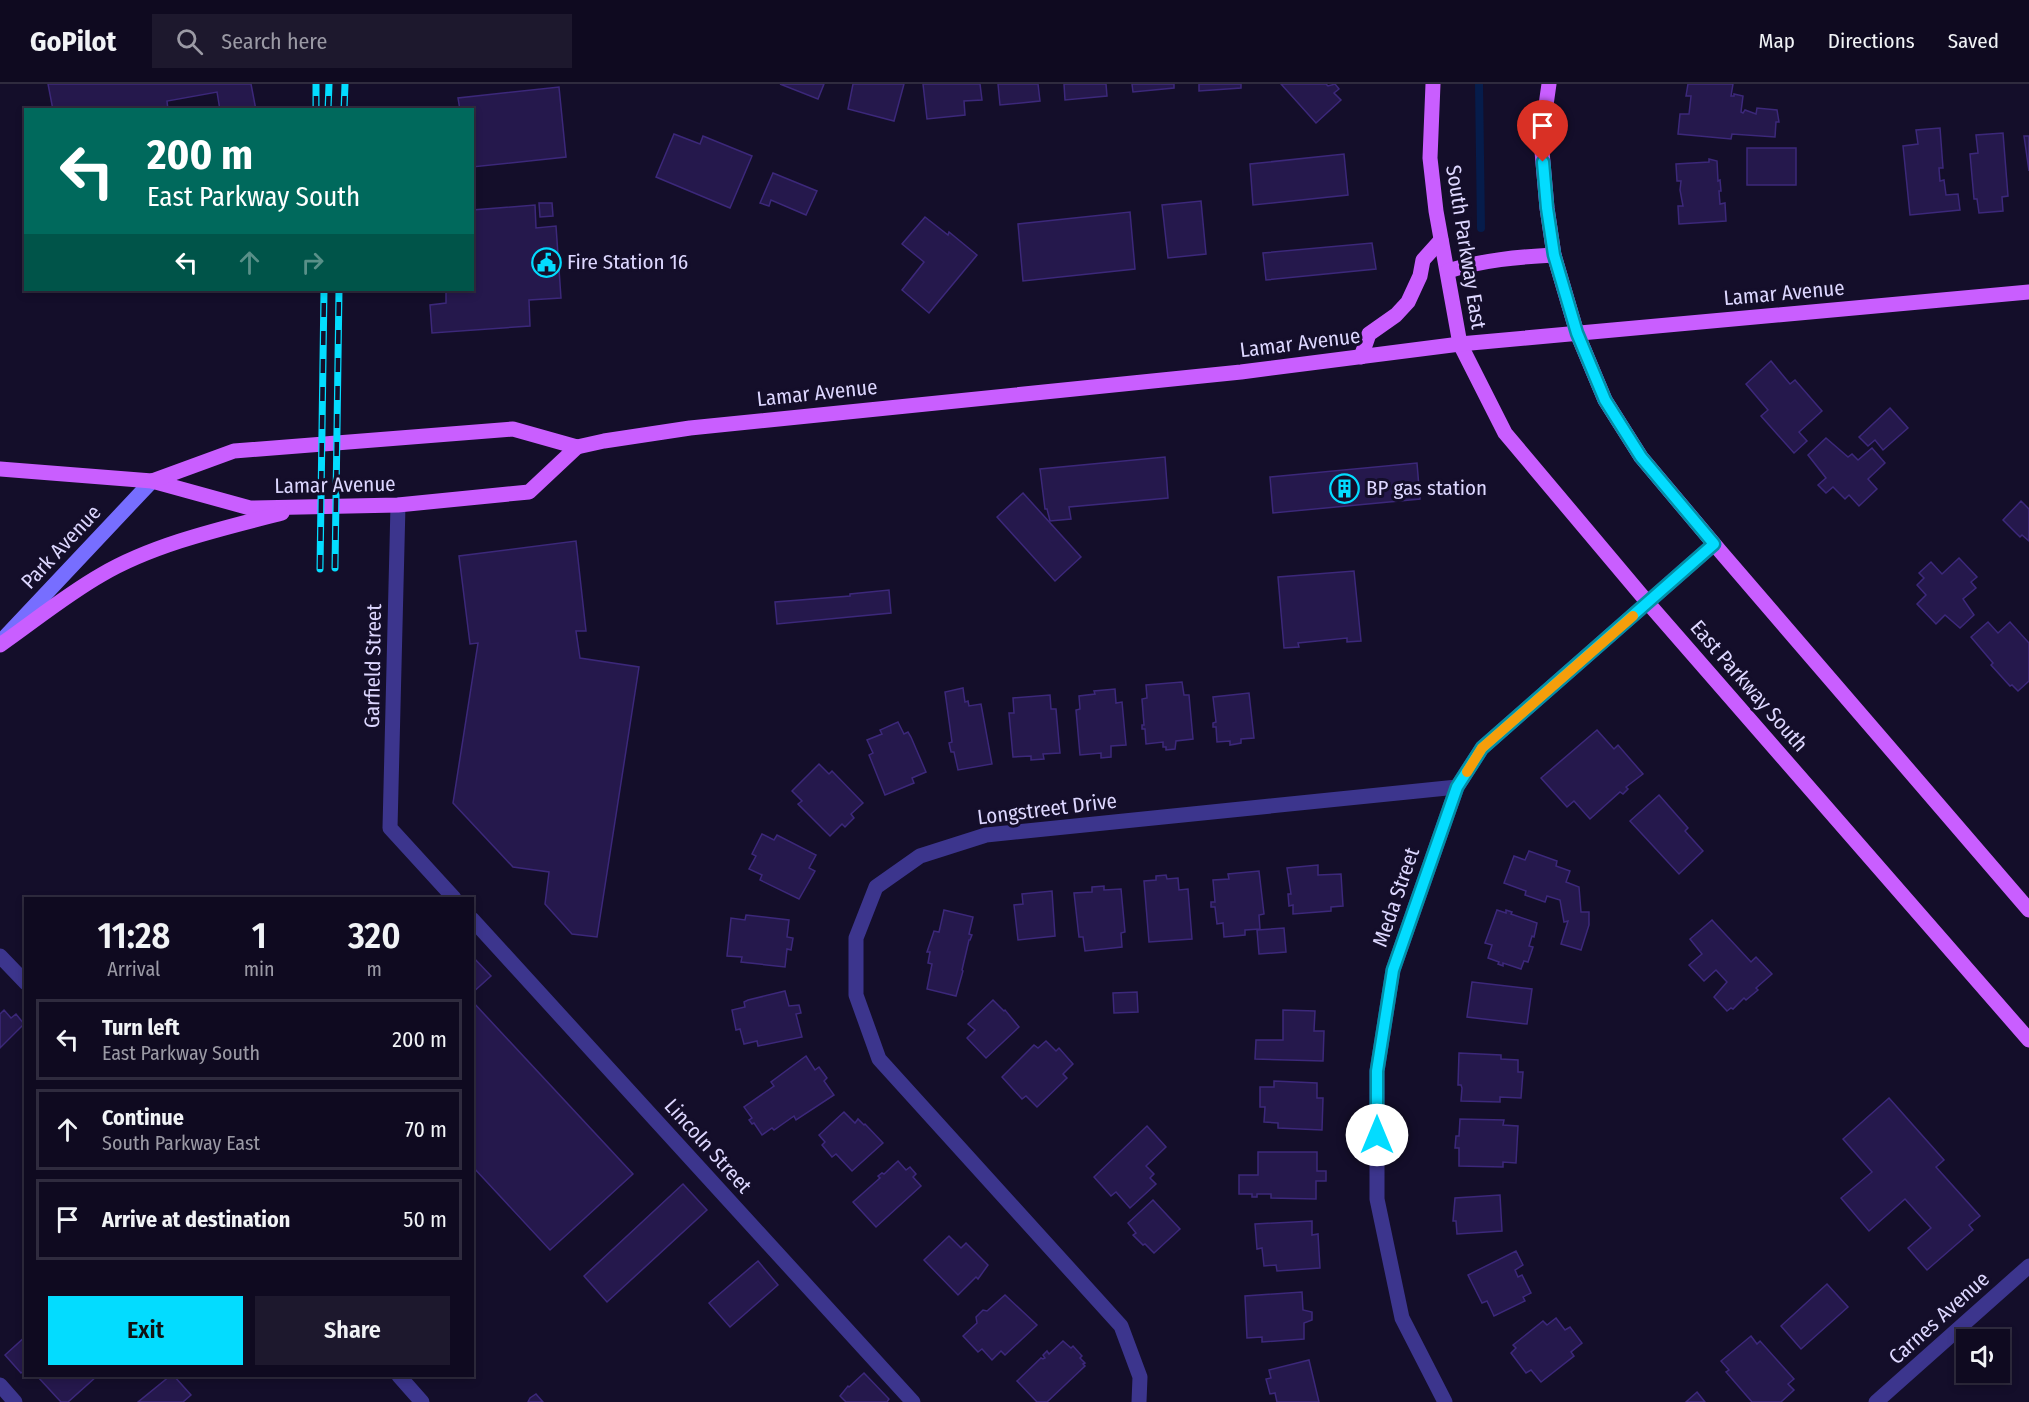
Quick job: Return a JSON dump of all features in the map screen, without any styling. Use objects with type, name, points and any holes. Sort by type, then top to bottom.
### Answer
[{"type":"main road","name":"South Parkway East","points":[[1433,84],[1430,158],[1436,211],[1460,344]]},
{"type":"main road","points":[[1549,84],[1541,140],[1554,255],[1577,333],[1605,400],[1635,447],[1714,544],[2029,910]]},
{"type":"main road","points":[[1361,357],[1370,334],[1396,315],[1408,302],[1420,276],[1423,260],[1441,240]]},
{"type":"main road","points":[[1448,271],[1474,263],[1503,258],[1554,255]]},
{"type":"main road","name":"Lamar Avenue","points":[[152,481],[234,451],[513,429],[577,447],[701,426],[1241,372],[1460,344],[2029,292]]},
{"type":"main road","name":"East Parkway South","points":[[1460,344],[1505,433],[1648,603],[2029,1040]]},
{"type":"main road","name":"Lamar Avenue","points":[[0,469],[152,481],[250,508],[398,505],[529,492],[577,447]]},
{"type":"main road","name":"Park Avenue","points":[[0,644],[152,481]]},
{"type":"main road","points":[[0,644],[102,574],[149,553],[221,529],[306,507]]},
{"type":"street","name":"Garfield Street","points":[[398,505],[390,828],[453,897]]},
{"type":"street","name":"Meda Street","points":[[1444,1402],[1402,1318],[1377,1199],[1377,1071],[1393,970],[1457,787],[1482,748],[1714,544]]},
{"type":"street","name":"Longstreet Drive","points":[[1139,1402],[1140,1377],[1121,1326],[879,1059],[856,995],[856,938],[876,887],[920,856],[986,835],[1457,787]]},
{"type":"street","name":"Lincoln Street","points":[[474,921],[913,1402]]},
{"type":"street","points":[[0,956],[24,981]]},
{"type":"street","name":"Carnes Avenue","points":[[1876,1402],[2029,1266]]},
{"type":"street","points":[[400,1377],[422,1402]]},
{"type":"street","points":[[0,1385],[15,1402]]},
{"type":"building","points":[[48,84],[251,84],[256,108],[220,108],[217,92],[167,101],[168,108],[53,108]]},
{"type":"building","points":[[780,84],[824,84],[818,99]]},
{"type":"building","points":[[853,84],[904,84],[894,121],[848,109]]},
{"type":"building","points":[[923,84],[980,84],[982,100],[964,101],[965,115],[927,119]]},
{"type":"building","points":[[998,84],[1038,84],[1040,101],[1000,105]]},
{"type":"building","points":[[1064,84],[1106,84],[1107,96],[1065,100]]},
{"type":"building","points":[[1132,84],[1174,84],[1174,88],[1133,92]]},
{"type":"building","points":[[1199,84],[1241,84],[1241,88],[1199,91]]},
{"type":"building","points":[[1281,84],[1326,84],[1328,86],[1335,84],[1339,89],[1334,93],[1341,100],[1316,123]]},
{"type":"building","points":[[1688,84],[1733,84],[1731,96],[1734,94],[1743,96],[1741,112],[1745,110],[1756,114],[1757,108],[1777,110],[1779,122],[1776,122],[1775,137],[1732,134],[1731,139],[1678,134],[1680,114],[1689,114],[1691,96],[1686,96]]},
{"type":"building","points":[[559,87],[566,157],[474,167],[474,108],[460,108],[458,98]]},
{"type":"building","points":[[1940,128],[1943,168],[1939,168],[1940,181],[1944,180],[1946,195],[1958,194],[1960,210],[1910,215],[1903,146],[1918,144],[1916,130]]},
{"type":"building","points":[[2003,133],[2008,196],[2002,197],[2003,211],[1979,213],[1977,199],[1974,199],[1970,154],[1978,153],[1976,135]]},
{"type":"building","points":[[674,134],[700,144],[703,136],[752,156],[730,208],[656,177]]},
{"type":"building","points":[[2024,136],[2029,136],[2029,171]]},
{"type":"building","points":[[1747,148],[1796,148],[1796,185],[1747,185]]},
{"type":"building","points":[[1344,154],[1348,195],[1253,205],[1250,164]]},
{"type":"building","points":[[1709,159],[1717,161],[1721,191],[1719,191],[1720,204],[1725,203],[1726,221],[1679,224],[1678,206],[1683,206],[1681,181],[1677,181],[1676,164],[1709,162]]},
{"type":"building","points":[[773,173],[817,191],[806,215],[771,200],[769,206],[760,203]]},
{"type":"building","points":[[1201,201],[1206,254],[1168,258],[1162,205]]},
{"type":"building","points":[[539,203],[552,203],[553,216],[540,217]]},
{"type":"building","points":[[535,205],[536,228],[556,226],[561,298],[529,300],[530,326],[432,333],[430,305],[446,303],[446,291],[474,291],[474,210]]},
{"type":"building","points":[[1130,212],[1135,269],[1023,281],[1018,224]]},
{"type":"building","points":[[925,217],[948,235],[949,232],[977,255],[929,313],[902,290],[924,262],[902,244]]},
{"type":"building","points":[[1372,243],[1376,269],[1266,280],[1263,253]]},
{"type":"building","points":[[1771,361],[1790,384],[1795,380],[1822,411],[1799,432],[1807,441],[1794,453],[1761,416],[1768,410],[1746,384]]},
{"type":"building","points":[[1890,408],[1908,428],[1883,450],[1875,440],[1868,446],[1859,437]]},
{"type":"building","points":[[1826,438],[1848,457],[1852,454],[1858,460],[1872,448],[1885,463],[1868,479],[1877,489],[1859,506],[1849,495],[1845,499],[1833,487],[1826,493],[1818,485],[1826,478],[1808,455]]},
{"type":"building","points":[[1165,457],[1168,498],[1069,507],[1071,519],[1050,521],[1047,509],[1045,509],[1040,469]]},
{"type":"building","name":"BP gas station","points":[[1417,463],[1420,499],[1273,513],[1270,477]]},
{"type":"building","points":[[1023,493],[1081,557],[1055,581],[997,517]]},
{"type":"building","points":[[2021,501],[2029,509],[2029,541],[2022,535],[2020,537],[2003,520]]},
{"type":"building","points":[[576,541],[586,631],[576,631],[580,658],[639,667],[597,937],[572,934],[545,904],[549,872],[513,867],[453,803],[478,643],[470,644],[459,556]]},
{"type":"building","points":[[1959,558],[1977,577],[1971,582],[1976,588],[1963,599],[1974,615],[1960,628],[1945,615],[1936,624],[1917,604],[1926,595],[1917,585],[1924,578],[1919,573],[1931,562],[1942,574]]},
{"type":"building","points":[[1354,571],[1361,641],[1347,642],[1347,638],[1298,643],[1299,647],[1284,648],[1278,577]]},
{"type":"building","points":[[889,590],[891,613],[777,624],[775,602],[850,596],[850,594]]},
{"type":"building","points":[[1988,622],[1998,633],[2010,622],[2029,643],[2029,681],[2018,691],[2012,685],[2010,686],[1991,665],[1993,663],[1971,637]]},
{"type":"building","points":[[1182,682],[1184,695],[1189,695],[1193,739],[1176,741],[1175,749],[1166,750],[1163,742],[1146,744],[1145,729],[1142,729],[1144,725],[1142,699],[1147,698],[1146,685]]},
{"type":"building","points":[[963,688],[965,702],[968,701],[969,706],[981,704],[992,764],[958,770],[954,752],[951,752],[949,743],[952,742],[945,692]]},
{"type":"building","points":[[1115,689],[1116,703],[1122,702],[1126,745],[1111,746],[1111,757],[1101,758],[1101,753],[1080,755],[1076,710],[1080,709],[1079,696],[1095,694],[1094,691]]},
{"type":"building","points":[[1249,693],[1254,738],[1241,739],[1241,743],[1230,745],[1230,741],[1217,742],[1216,727],[1213,727],[1213,723],[1216,722],[1213,697]]},
{"type":"building","points":[[1050,695],[1051,709],[1056,709],[1060,753],[1043,754],[1044,759],[1031,760],[1031,756],[1013,757],[1009,713],[1014,713],[1013,698]]},
{"type":"building","points":[[898,722],[904,734],[908,732],[911,737],[926,772],[912,778],[914,783],[885,795],[869,755],[873,753],[867,740],[882,734],[880,730]]},
{"type":"building","points":[[1597,730],[1614,749],[1618,745],[1643,774],[1626,787],[1628,789],[1623,794],[1620,792],[1590,819],[1574,801],[1567,807],[1541,778]]},
{"type":"building","points":[[819,764],[829,774],[832,771],[863,803],[851,814],[854,818],[845,827],[842,824],[830,836],[798,804],[802,801],[792,791]]},
{"type":"building","points":[[1659,795],[1688,828],[1685,831],[1703,851],[1679,874],[1630,821]]},
{"type":"building","points":[[762,834],[774,840],[777,835],[816,855],[809,868],[815,871],[799,899],[760,880],[762,875],[749,869],[756,856],[752,854]]},
{"type":"building","points":[[1529,851],[1557,861],[1556,866],[1570,871],[1566,882],[1579,887],[1581,912],[1589,912],[1589,925],[1581,950],[1561,944],[1568,921],[1564,922],[1560,900],[1547,896],[1545,902],[1525,895],[1526,891],[1504,883],[1514,856],[1525,860]]},
{"type":"building","points":[[1318,865],[1318,875],[1341,874],[1343,906],[1331,907],[1331,911],[1293,914],[1293,905],[1289,906],[1288,894],[1291,894],[1287,868]]},
{"type":"building","points":[[1259,871],[1264,914],[1259,915],[1260,929],[1245,930],[1245,935],[1224,937],[1223,923],[1217,924],[1215,907],[1211,907],[1211,902],[1215,902],[1213,880],[1229,879],[1228,874]]},
{"type":"building","points":[[1166,875],[1167,879],[1178,878],[1179,890],[1188,889],[1192,939],[1149,942],[1144,881],[1156,880],[1156,876]]},
{"type":"building","points":[[1104,886],[1104,890],[1121,889],[1125,932],[1121,933],[1122,947],[1085,951],[1083,937],[1079,937],[1074,893],[1092,892],[1092,887]]},
{"type":"building","points":[[1052,891],[1055,936],[1018,940],[1014,905],[1023,904],[1022,894]]},
{"type":"building","points":[[944,910],[973,917],[969,934],[972,935],[956,996],[927,989],[932,964],[928,963],[930,952],[927,952],[934,931],[939,932]]},
{"type":"building","points":[[1497,910],[1506,913],[1506,910],[1537,923],[1529,946],[1533,947],[1528,962],[1524,961],[1521,969],[1503,963],[1503,966],[1488,958],[1492,945],[1485,943]]},
{"type":"building","points":[[746,915],[789,920],[787,937],[793,938],[791,950],[787,949],[785,967],[741,962],[742,957],[727,956],[731,918],[745,920]]},
{"type":"building","points":[[1712,920],[1751,962],[1756,957],[1772,974],[1746,1000],[1744,998],[1733,1009],[1727,1011],[1714,997],[1727,982],[1716,970],[1704,981],[1689,965],[1702,954],[1690,939]]},
{"type":"building","points":[[1284,928],[1286,952],[1259,954],[1257,930]]},
{"type":"building","points":[[474,958],[491,976],[474,991]]},
{"type":"building","points":[[1472,982],[1532,989],[1527,1024],[1467,1017]]},
{"type":"building","points":[[785,991],[789,1006],[799,1005],[801,1013],[796,1014],[802,1037],[758,1046],[757,1041],[744,1044],[740,1029],[736,1030],[732,1010],[745,1007],[744,1002],[748,1000]]},
{"type":"building","points":[[1137,992],[1138,1012],[1114,1013],[1113,993]]},
{"type":"building","points":[[993,1000],[1019,1027],[986,1058],[967,1038],[975,1030],[968,1024]]},
{"type":"building","points":[[474,1003],[633,1174],[550,1250],[474,1168]]},
{"type":"building","points":[[4,1010],[11,1018],[16,1014],[24,1024],[0,1048],[0,1014]]},
{"type":"building","points":[[1283,1010],[1315,1011],[1314,1031],[1324,1031],[1323,1061],[1255,1059],[1256,1040],[1283,1040]]},
{"type":"building","points":[[1046,1041],[1056,1051],[1059,1048],[1073,1064],[1063,1074],[1067,1078],[1037,1107],[1026,1096],[1022,1099],[1002,1077],[1034,1045],[1038,1048]]},
{"type":"building","points":[[1459,1053],[1501,1055],[1501,1059],[1518,1060],[1518,1072],[1523,1072],[1521,1098],[1500,1097],[1500,1102],[1461,1101],[1462,1088],[1458,1085]]},
{"type":"building","points":[[806,1056],[815,1070],[819,1067],[827,1078],[824,1081],[834,1095],[796,1120],[794,1116],[774,1130],[772,1128],[762,1135],[754,1123],[752,1124],[749,1120],[752,1118],[744,1107],[774,1086],[771,1082]]},
{"type":"building","points":[[1274,1081],[1317,1083],[1317,1098],[1323,1098],[1322,1130],[1278,1128],[1278,1123],[1264,1122],[1265,1107],[1260,1107],[1260,1087],[1274,1087]]},
{"type":"building","points":[[1889,1098],[1944,1160],[1936,1167],[1980,1216],[1969,1225],[1973,1230],[1927,1270],[1908,1248],[1931,1228],[1905,1199],[1869,1231],[1841,1198],[1872,1172],[1843,1139]]},
{"type":"building","points":[[844,1112],[855,1123],[858,1119],[865,1124],[883,1143],[852,1171],[836,1154],[832,1157],[822,1145],[825,1142],[819,1135]]},
{"type":"building","points":[[1460,1119],[1504,1120],[1503,1125],[1518,1126],[1516,1163],[1503,1162],[1503,1167],[1459,1166],[1459,1148],[1455,1148],[1456,1136],[1459,1136]]},
{"type":"building","points":[[1147,1126],[1166,1147],[1146,1166],[1154,1174],[1150,1178],[1156,1184],[1130,1208],[1116,1192],[1111,1196],[1094,1177]]},
{"type":"building","points":[[1258,1152],[1317,1152],[1317,1171],[1326,1171],[1326,1181],[1316,1181],[1316,1199],[1271,1198],[1271,1194],[1257,1194],[1257,1197],[1252,1197],[1252,1194],[1239,1194],[1239,1175],[1258,1175]]},
{"type":"building","points":[[898,1161],[906,1170],[910,1167],[916,1174],[913,1177],[921,1186],[876,1227],[853,1202],[880,1178],[878,1176],[884,1174]]},
{"type":"building","points":[[683,1184],[707,1210],[607,1302],[584,1276]]},
{"type":"building","points":[[1500,1195],[1502,1231],[1457,1234],[1456,1221],[1453,1221],[1455,1198]]},
{"type":"building","points":[[1153,1200],[1180,1229],[1154,1253],[1133,1235],[1136,1233],[1128,1223]]},
{"type":"building","points":[[1312,1221],[1312,1235],[1318,1234],[1320,1268],[1277,1271],[1276,1265],[1264,1266],[1262,1248],[1257,1249],[1255,1224]]},
{"type":"building","points":[[949,1236],[961,1248],[966,1243],[988,1265],[978,1279],[976,1277],[958,1295],[924,1260]]},
{"type":"building","points":[[1516,1251],[1523,1265],[1515,1270],[1518,1277],[1522,1275],[1531,1293],[1523,1297],[1525,1301],[1494,1316],[1487,1301],[1482,1303],[1468,1275]]},
{"type":"building","points":[[758,1261],[778,1285],[730,1327],[709,1303]]},
{"type":"building","points":[[1827,1284],[1848,1307],[1801,1349],[1781,1326]]},
{"type":"building","points":[[1302,1292],[1303,1310],[1312,1312],[1312,1320],[1304,1323],[1304,1339],[1262,1342],[1262,1337],[1247,1338],[1245,1296]]},
{"type":"building","points":[[1005,1295],[1037,1325],[1005,1355],[1001,1351],[992,1360],[982,1349],[978,1352],[963,1336],[977,1323],[976,1317],[983,1310],[987,1311]]},
{"type":"building","points":[[1556,1318],[1565,1330],[1570,1327],[1582,1343],[1571,1352],[1574,1356],[1541,1382],[1531,1370],[1526,1373],[1511,1353],[1516,1348],[1513,1345],[1543,1321],[1547,1325]]},
{"type":"building","points":[[1751,1336],[1757,1344],[1760,1341],[1794,1379],[1788,1384],[1794,1390],[1781,1402],[1752,1402],[1726,1372],[1729,1370],[1721,1361]]},
{"type":"building","points":[[24,1338],[24,1371],[21,1373],[5,1355]]},
{"type":"building","points":[[1063,1341],[1071,1348],[1073,1346],[1082,1356],[1080,1358],[1085,1366],[1047,1402],[1037,1402],[1017,1381],[1041,1358],[1045,1358],[1043,1355],[1047,1351],[1049,1354]]},
{"type":"building","points":[[1309,1360],[1319,1402],[1277,1402],[1275,1393],[1270,1394],[1266,1379],[1271,1378],[1269,1370]]},
{"type":"building","points":[[864,1373],[889,1399],[887,1402],[846,1402],[840,1396]]},
{"type":"building","points":[[38,1377],[96,1377],[68,1402],[61,1402]]},
{"type":"building","points":[[169,1377],[175,1377],[191,1395],[183,1402],[138,1402]]},
{"type":"building","points":[[1697,1392],[1705,1402],[1686,1402]]},
{"type":"building","points":[[536,1394],[543,1402],[528,1402],[530,1398]]},
{"type":"waterway","points":[[1479,84],[1481,228]]},
{"type":"railway","points":[[316,84],[316,108]]},
{"type":"railway","points":[[328,108],[329,84]]},
{"type":"railway","points":[[344,108],[345,84]]},
{"type":"railway","points":[[320,569],[324,291]]},
{"type":"railway","points":[[335,568],[339,291]]},
{"type":"slow traffic","points":[[1467,772],[1482,748],[1633,616]]},
{"type":"place","name":"Fire Station 16","points":[[546,262]]},
{"type":"place","name":"BP gas station","points":[[1345,488]]},
{"type":"route","points":[[1377,1135],[1377,1071],[1393,970],[1457,787],[1482,748],[1714,544],[1641,457],[1605,400],[1577,333],[1554,255],[1543,162]]}]
